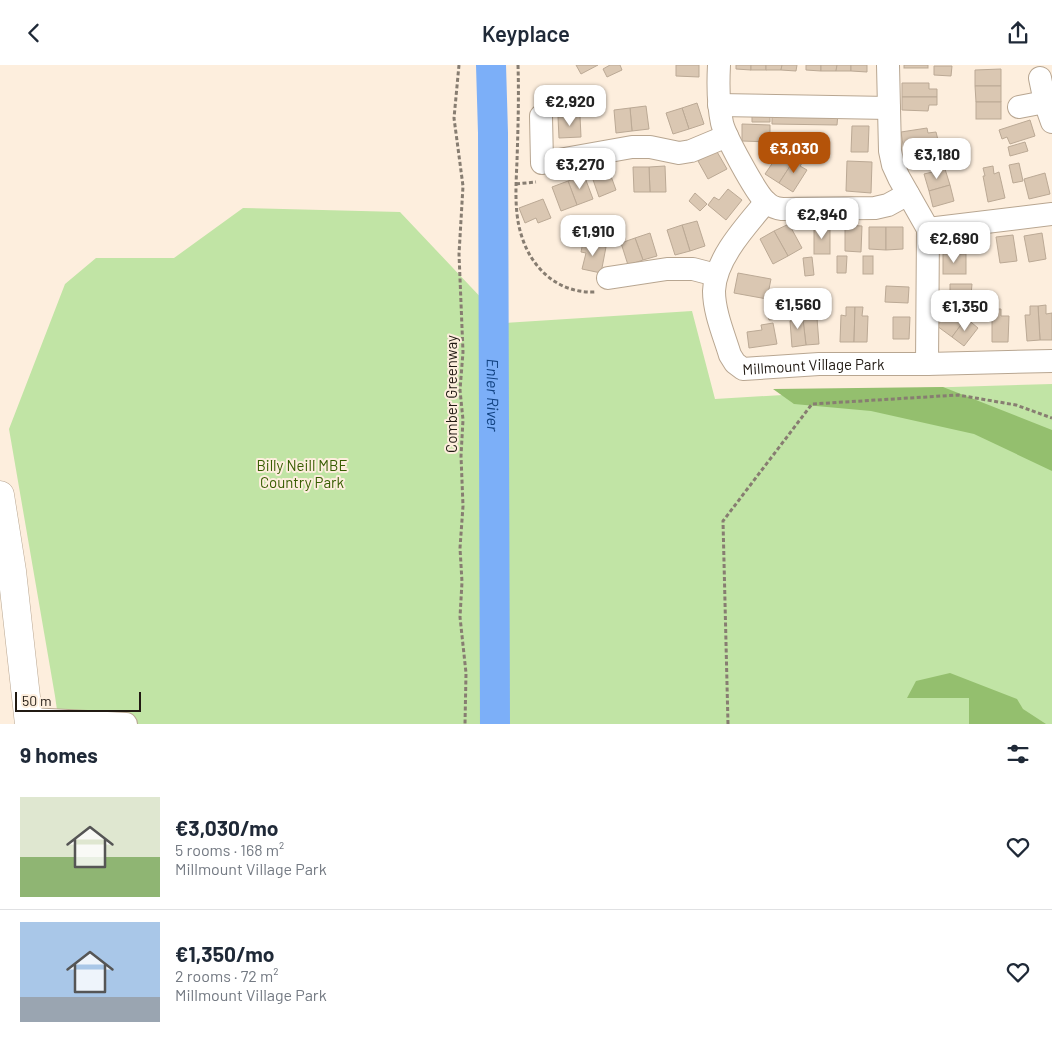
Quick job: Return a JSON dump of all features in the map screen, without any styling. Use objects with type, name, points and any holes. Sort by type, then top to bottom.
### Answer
[{"type":"highway","points":[[0,495],[12,571],[29,721]]},
{"type":"street","points":[[719,65],[719,105],[722,124],[760,195],[773,207],[782,209],[868,209],[888,205],[908,194]]},
{"type":"street","points":[[888,65],[890,151],[893,165],[928,229],[926,364]]},
{"type":"street","points":[[1019,107],[1049,112],[1040,78]]},
{"type":"street","points":[[719,105],[889,108]]},
{"type":"street","points":[[540,116],[542,172],[632,147],[650,147],[679,153],[691,151],[727,136]]},
{"type":"street","name":"Millmount Village Park","points":[[766,202],[722,260],[716,275],[714,292],[716,306],[730,355],[734,363],[743,369],[819,364],[1052,361]]},
{"type":"street","points":[[928,229],[1052,214]]},
{"type":"street","points":[[608,278],[667,269],[693,269],[716,275]]},
{"type":"street","points":[[29,721],[126,724]]},
{"type":"path","name":"Comber Greenway","points":[[459,65],[454,118],[463,186],[459,254],[463,352],[460,390],[463,420],[460,617],[466,673],[465,724]]},
{"type":"path","points":[[518,65],[516,199],[520,232],[526,249],[544,273],[569,289],[583,292],[606,291],[608,278]]},
{"type":"path","points":[[516,184],[542,172]]},
{"type":"path","points":[[728,724],[723,521],[812,403],[958,395],[1016,405],[1052,418]]},
{"type":"green space","name":"Billy Neill MBE Country Park","points":[[243,208],[400,212],[505,323],[692,311],[715,399],[885,389],[1052,384],[1052,724],[59,724],[9,429],[65,284],[96,258],[174,258]]},
{"type":"green space","points":[[943,387],[1052,430],[1052,471],[974,434],[871,411],[794,404],[773,389]]},
{"type":"green space","points":[[950,673],[1017,699],[1023,709],[1046,724],[969,724],[969,698],[907,698],[916,681]]},
{"type":"building","points":[[576,65],[598,65],[581,74]]},
{"type":"building","points":[[610,65],[620,65],[622,70],[607,77],[603,69]]},
{"type":"building","points":[[676,65],[699,65],[699,77],[676,76]]},
{"type":"building","points":[[736,65],[751,65],[751,70],[736,69]]},
{"type":"building","points":[[751,65],[766,65],[766,70],[751,70]]},
{"type":"building","points":[[766,65],[782,65],[781,70],[766,70]]},
{"type":"building","points":[[782,65],[797,65],[796,71],[781,70]]},
{"type":"building","points":[[806,65],[821,65],[821,71],[806,70]]},
{"type":"building","points":[[821,65],[837,65],[836,71],[821,71]]},
{"type":"building","points":[[837,65],[851,65],[851,71],[836,71]]},
{"type":"building","points":[[851,65],[867,65],[867,72],[851,71]]},
{"type":"building","points":[[904,65],[928,65],[928,68],[904,68]]},
{"type":"building","points":[[934,66],[952,66],[951,76],[934,75]]},
{"type":"building","points":[[1001,69],[1001,86],[975,86],[975,70]]},
{"type":"building","points":[[902,83],[929,83],[929,89],[937,89],[937,97],[902,97]]},
{"type":"building","points":[[563,86],[582,86],[582,105],[563,105]]},
{"type":"building","points":[[975,86],[1001,86],[1001,102],[976,102]]},
{"type":"building","points":[[902,97],[937,97],[937,105],[929,105],[928,111],[902,110]]},
{"type":"building","points":[[976,102],[1001,102],[1001,119],[976,119]]},
{"type":"building","points":[[697,103],[704,124],[689,129],[682,108]]},
{"type":"building","points":[[646,106],[649,129],[632,131],[630,108]]},
{"type":"building","points":[[630,108],[632,131],[616,133],[614,110]]},
{"type":"building","points":[[682,108],[689,129],[673,134],[666,113]]},
{"type":"building","points":[[752,111],[770,112],[770,122],[752,122]]},
{"type":"building","points":[[772,112],[838,113],[837,125],[772,124]]},
{"type":"building","points":[[580,116],[581,137],[559,138],[558,117]]},
{"type":"building","points":[[1030,120],[1035,136],[1010,144],[1007,137],[1002,139],[999,130]]},
{"type":"building","points":[[742,124],[770,125],[770,142],[742,141]]},
{"type":"building","points":[[852,126],[869,126],[868,152],[851,152]]},
{"type":"building","points":[[927,128],[928,133],[936,132],[938,140],[903,145],[901,132]]},
{"type":"building","points":[[938,140],[939,147],[931,149],[931,155],[906,159],[903,145]]},
{"type":"building","points":[[1025,142],[1028,151],[1010,156],[1008,147]]},
{"type":"building","points":[[961,145],[963,155],[946,160],[943,150]]},
{"type":"building","points":[[716,150],[727,169],[708,179],[698,161]]},
{"type":"building","points":[[791,150],[798,154],[779,183],[765,174],[780,152],[787,157]]},
{"type":"building","points":[[798,154],[805,159],[800,166],[807,170],[793,192],[779,183]]},
{"type":"building","points":[[847,161],[872,162],[871,193],[846,191]]},
{"type":"building","points":[[1019,163],[1023,181],[1013,183],[1009,165]]},
{"type":"building","points":[[607,165],[616,190],[599,197],[590,171]]},
{"type":"building","points":[[665,166],[666,192],[650,192],[649,167]]},
{"type":"building","points":[[993,166],[994,174],[999,172],[1005,198],[988,202],[983,168]]},
{"type":"building","points":[[633,167],[649,167],[650,192],[634,192]]},
{"type":"building","points":[[945,169],[950,185],[929,191],[924,174]]},
{"type":"building","points":[[1045,173],[1050,194],[1029,199],[1024,179]]},
{"type":"building","points":[[584,175],[593,199],[577,205],[568,181]]},
{"type":"building","points":[[568,181],[577,205],[561,211],[552,187]]},
{"type":"building","points":[[950,185],[954,201],[933,207],[929,191]]},
{"type":"building","points":[[728,189],[742,200],[726,220],[708,205],[714,197],[719,200]]},
{"type":"building","points":[[695,193],[707,204],[700,211],[689,201]]},
{"type":"building","points":[[543,199],[551,218],[538,223],[536,218],[525,223],[519,208]]},
{"type":"building","points":[[697,221],[705,246],[690,251],[682,225]]},
{"type":"building","points":[[789,224],[802,248],[788,256],[774,231]]},
{"type":"building","points":[[682,225],[690,251],[675,255],[667,230]]},
{"type":"building","points":[[845,225],[862,226],[861,252],[845,251]]},
{"type":"building","points":[[814,226],[830,226],[830,254],[814,254]]},
{"type":"building","points":[[869,227],[886,227],[886,250],[869,249]]},
{"type":"building","points":[[886,227],[903,227],[903,249],[886,250]]},
{"type":"building","points":[[774,231],[788,256],[773,264],[760,239]]},
{"type":"building","points":[[650,233],[657,256],[643,260],[635,238]]},
{"type":"building","points":[[1042,233],[1046,259],[1029,262],[1024,236]]},
{"type":"building","points":[[1013,235],[1017,261],[1000,263],[996,237]]},
{"type":"building","points":[[635,238],[643,260],[628,265],[621,243]]},
{"type":"building","points":[[944,240],[966,241],[966,254],[943,254]]},
{"type":"building","points":[[583,242],[606,247],[601,273],[582,269],[586,253],[581,252]]},
{"type":"building","points":[[943,254],[966,254],[966,274],[943,274]]},
{"type":"building","points":[[837,256],[847,256],[846,273],[837,273]]},
{"type":"building","points":[[863,256],[873,256],[873,274],[863,274]]},
{"type":"building","points":[[812,257],[814,275],[805,276],[803,258]]},
{"type":"building","points":[[738,273],[771,279],[767,299],[734,293]]},
{"type":"building","points":[[950,284],[972,284],[971,295],[950,295]]},
{"type":"building","points":[[886,286],[909,287],[908,303],[885,302]]},
{"type":"building","points":[[775,301],[778,319],[769,320],[766,303]]},
{"type":"building","points":[[1046,305],[1046,314],[1052,313],[1052,340],[1040,340],[1038,306]]},
{"type":"building","points":[[1030,306],[1038,306],[1040,340],[1027,341],[1025,315],[1030,315]]},
{"type":"building","points":[[846,307],[855,307],[854,342],[840,342],[841,315],[846,316]]},
{"type":"building","points":[[855,307],[863,307],[862,316],[868,316],[867,342],[854,342]]},
{"type":"building","points":[[952,307],[966,318],[952,337],[937,326]]},
{"type":"building","points":[[992,309],[1001,309],[1001,316],[1009,316],[1008,342],[992,342]]},
{"type":"building","points":[[810,310],[811,318],[817,318],[819,344],[806,345],[802,311]]},
{"type":"building","points":[[794,311],[802,311],[806,345],[792,347],[790,321],[795,320]]},
{"type":"building","points":[[893,317],[910,317],[909,339],[893,339]]},
{"type":"building","points":[[966,318],[978,328],[964,346],[952,337]]},
{"type":"building","points":[[773,323],[777,344],[749,348],[747,332],[762,330],[761,325]]},
{"type":"waterway","name":"Enler River","points":[[491,65],[493,133],[495,724]]}]
